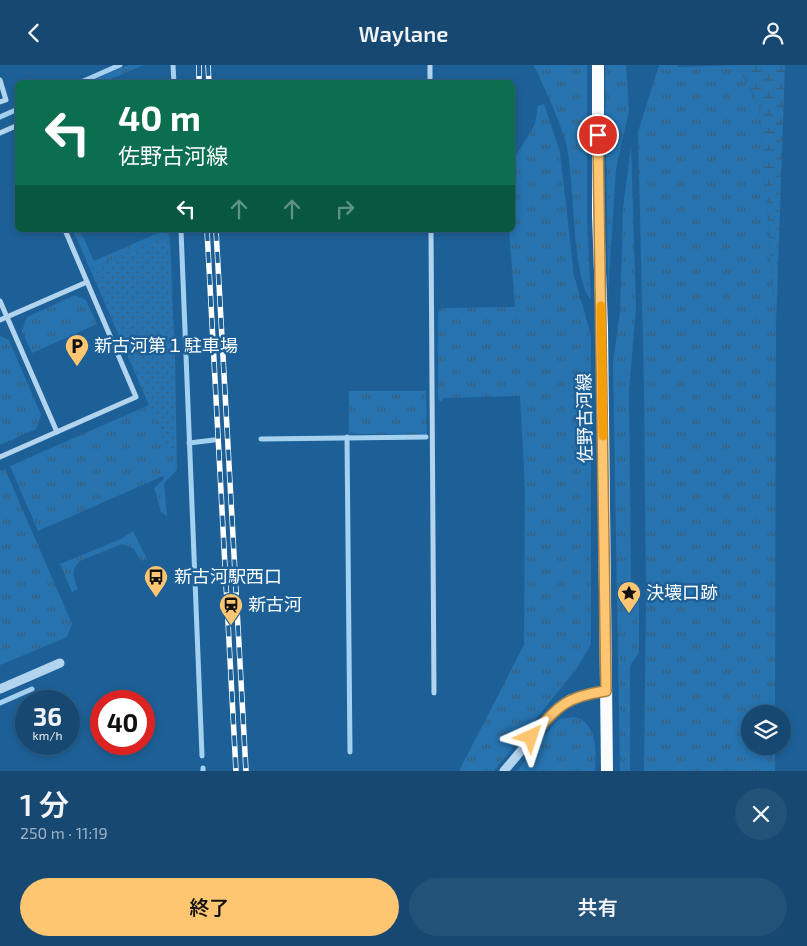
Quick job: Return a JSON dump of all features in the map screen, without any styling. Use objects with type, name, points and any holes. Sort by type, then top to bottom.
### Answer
[{"type":"main road","name":"佐野古河線","points":[[598,65],[598,215],[602,328],[607,771]]},
{"type":"street","points":[[430,65],[430,80]]},
{"type":"street","points":[[0,81],[6,100],[0,102]]},
{"type":"street","points":[[0,133],[15,126]]},
{"type":"street","points":[[0,457],[136,397],[66,232]]},
{"type":"street","points":[[431,232],[434,693]]},
{"type":"street","points":[[0,320],[87,282]]},
{"type":"street","points":[[0,301],[57,432]]},
{"type":"street","points":[[0,689],[60,663]]},
{"type":"street","points":[[504,771],[558,707],[570,699],[606,691]]},
{"type":"green space","points":[[129,65],[144,65],[109,80],[93,80]]},
{"type":"green space","points":[[534,65],[587,65],[587,217],[591,300],[580,271],[566,143]]},
{"type":"green space","points":[[605,65],[626,65],[629,110],[616,169],[608,293]]},
{"type":"green space","points":[[659,65],[678,65],[678,67],[737,65],[759,105],[776,326],[775,705],[741,705],[741,755],[775,755],[775,771],[644,771],[646,597],[644,386],[638,132]]},
{"type":"green space","points":[[737,65],[785,65],[776,326],[759,105]]},
{"type":"green space","points":[[544,104],[560,152],[574,275],[591,336],[591,644],[577,668],[494,771],[459,771],[524,645],[525,489],[520,396],[443,398],[441,402],[438,399],[438,313],[441,308],[515,307],[509,232],[515,232],[515,158],[535,124],[538,106]]},
{"type":"green space","points":[[631,146],[636,308],[629,390],[631,586],[639,595],[639,653],[630,666],[630,771],[620,771],[613,363],[620,312],[623,208]]},
{"type":"green space","points":[[74,232],[81,232],[94,261],[160,232],[169,232],[170,239],[167,236],[90,269]]},
{"type":"green space","points":[[167,236],[170,239],[177,470],[90,269]]},
{"type":"green space","points":[[75,295],[86,300],[97,324],[32,353],[22,331],[27,317]]},
{"type":"green space","points":[[0,336],[9,340],[41,415],[36,429],[0,445]]},
{"type":"green space","points":[[349,391],[426,391],[427,434],[349,434]]},
{"type":"green space","points":[[149,405],[177,470],[164,483],[167,516],[161,512],[154,488],[164,479],[163,476],[38,531],[10,466]]},
{"type":"green space","points":[[5,469],[72,624],[67,637],[0,665],[0,471]]},
{"type":"green space","points":[[133,531],[147,559],[141,561],[134,549],[122,544],[80,561],[74,571],[74,578],[78,589],[72,592],[60,564],[121,539]]},
{"type":"green space","points":[[574,717],[582,720],[591,731],[596,755],[595,771],[517,771],[555,723],[560,719]]},
{"type":"waterway","points":[[86,80],[120,65]]},
{"type":"waterway","points":[[173,65],[174,80]]},
{"type":"waterway","points":[[0,117],[15,110]]},
{"type":"waterway","points":[[181,232],[202,756]]},
{"type":"waterway","points":[[347,437],[350,752]]},
{"type":"waterway","points":[[261,439],[426,437]]},
{"type":"waterway","points":[[189,443],[214,440]]},
{"type":"waterway","points":[[0,703],[32,689]]},
{"type":"railway","points":[[199,65],[199,80]]},
{"type":"railway","points":[[208,65],[209,80]]},
{"type":"railway","points":[[207,232],[236,771]]},
{"type":"railway","points":[[216,232],[246,771]]},
{"type":"slow traffic","points":[[601,306],[603,436]]},
{"type":"place","name":"新古河第１駐車場","points":[[77,367]]},
{"type":"place","name":"新古河駅西口","points":[[156,598]]},
{"type":"place","name":"決壊口跡","points":[[629,614]]},
{"type":"place","name":"新古河","points":[[231,626]]},
{"type":"route","points":[[531,737],[558,707],[570,699],[606,691],[598,135]]}]
